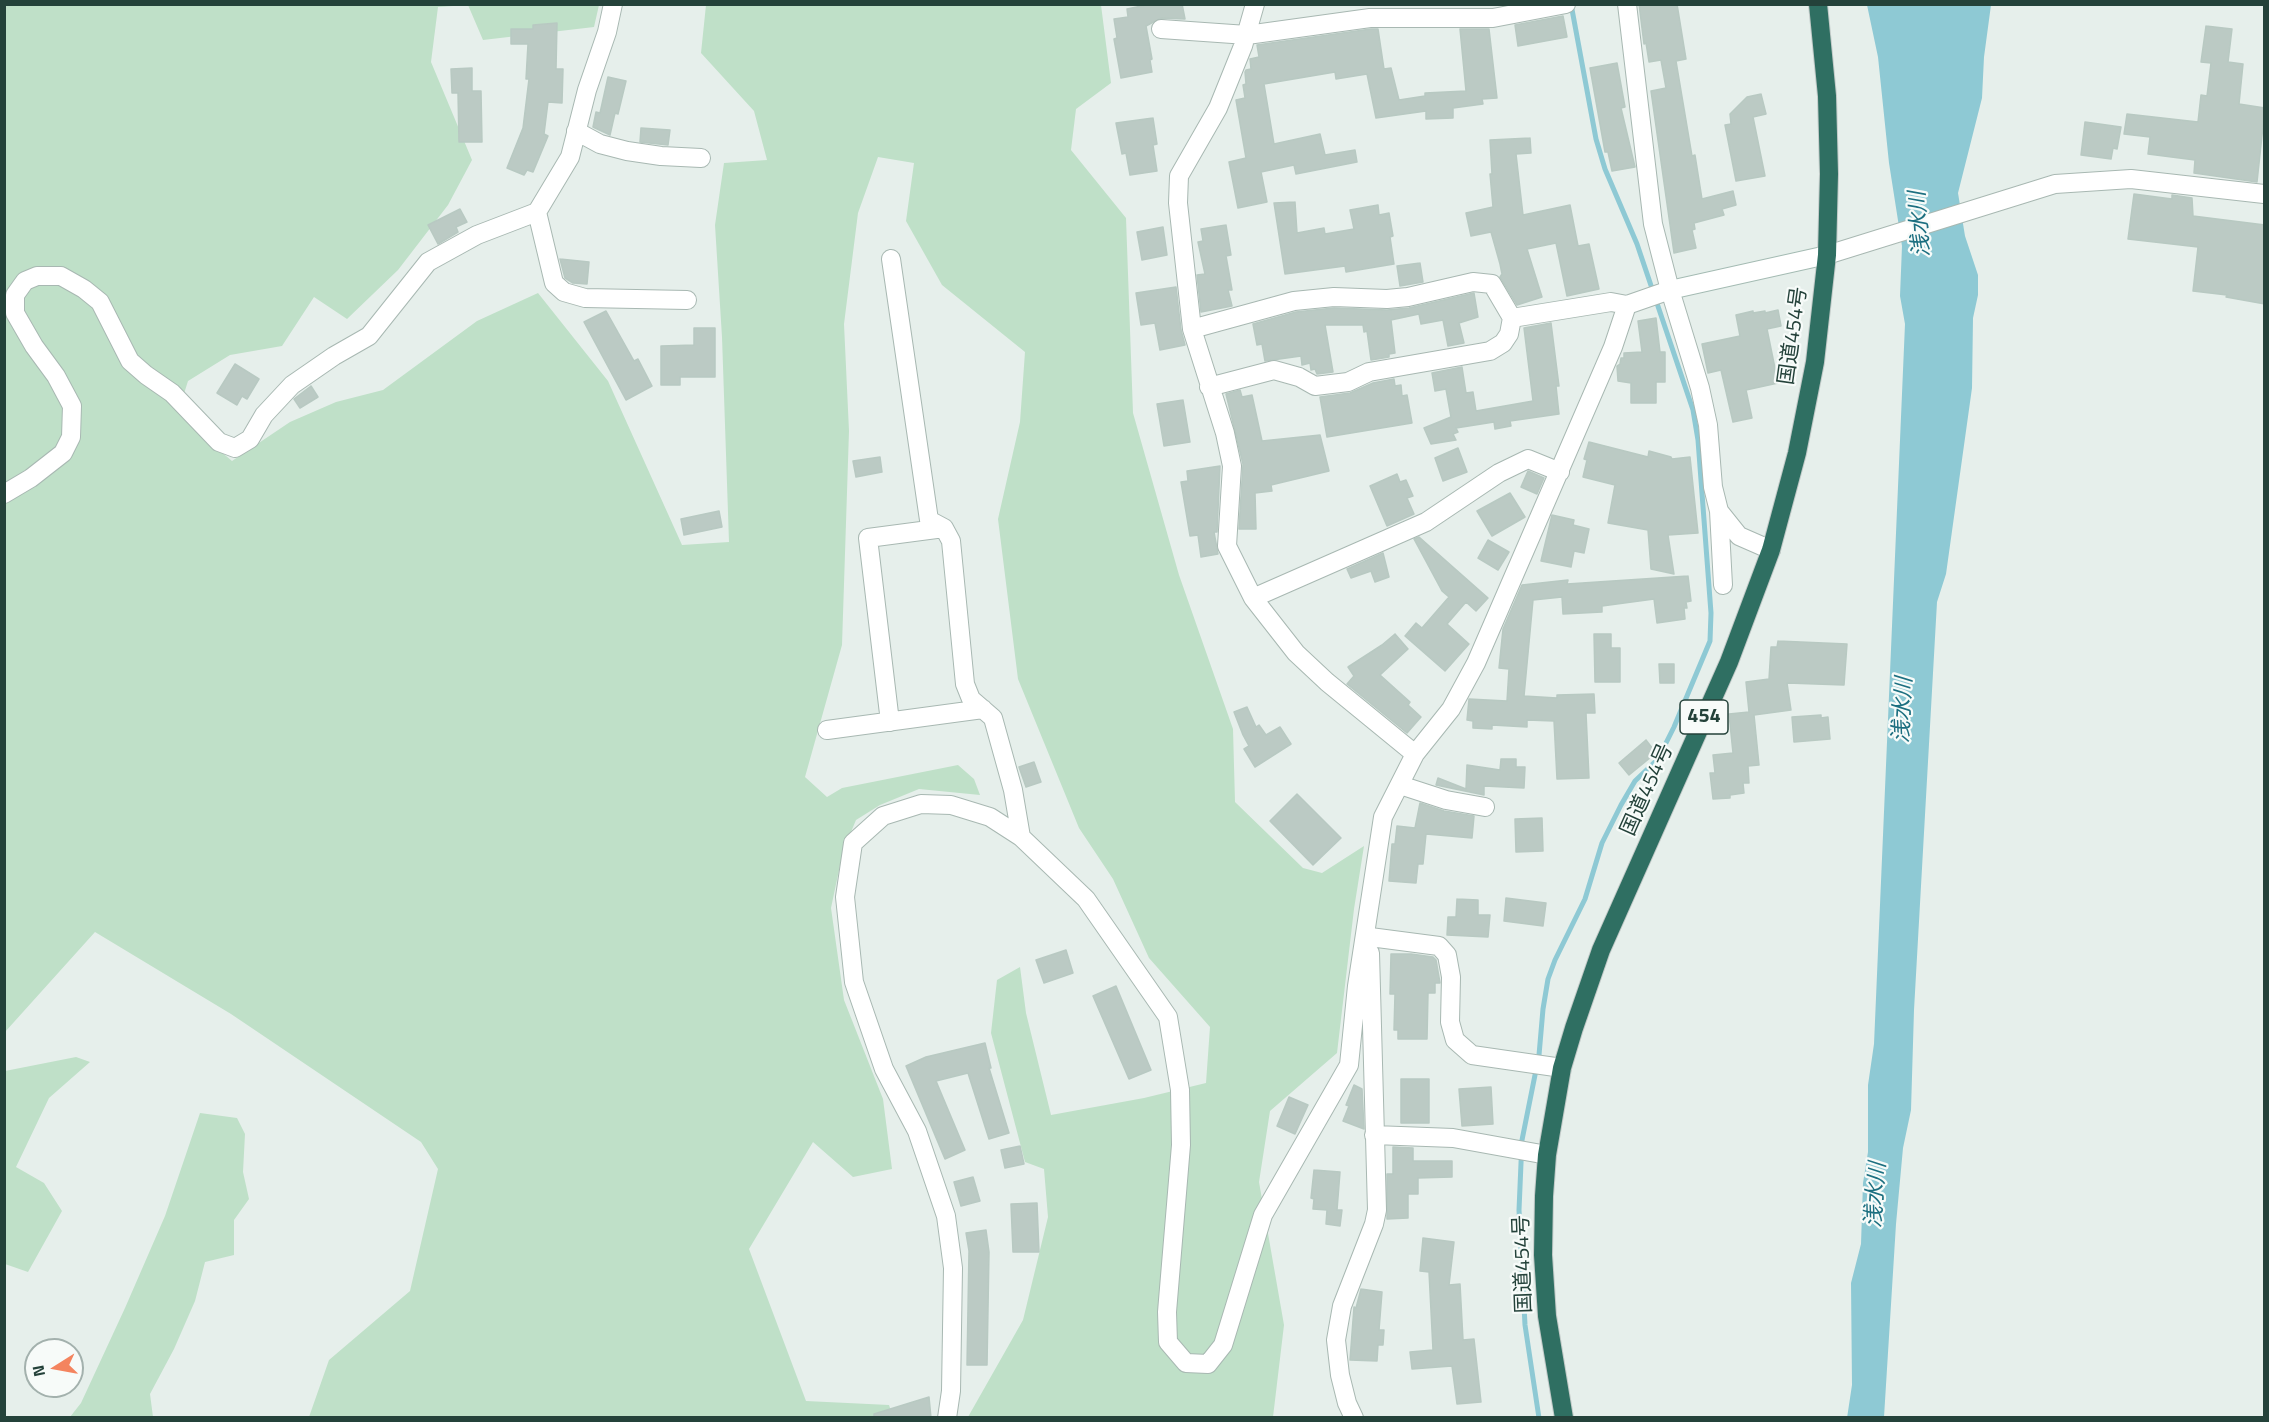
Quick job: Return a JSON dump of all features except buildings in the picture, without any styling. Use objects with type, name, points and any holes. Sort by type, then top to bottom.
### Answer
[{"type":"highway","name":"国道454号","points":[[1564,1418],[1547,1316],[1543,1256],[1547,1155],[1562,1068],[1601,950],[1729,662],[1771,550],[1797,453],[1815,362],[1827,255],[1829,174],[1827,96],[1818,4]]},
{"type":"street","points":[[4,494],[31,478],[63,453],[71,437],[72,406],[56,376],[34,346],[15,313],[15,295],[25,281],[37,276],[61,276],[100,302],[130,361],[172,393],[219,442],[235,448],[250,440],[264,415],[292,385],[334,356],[369,336],[428,262],[477,235],[537,212],[570,157],[586,90],[607,32],[613,4]]},
{"type":"street","points":[[1255,4],[1247,34],[1218,108],[1179,176],[1178,202],[1192,329],[1225,433],[1232,466],[1227,546],[1253,598],[1296,653],[1327,682],[1415,754]]},
{"type":"street","points":[[1161,29],[1247,34],[1370,18],[1493,18],[1566,4]]},
{"type":"street","points":[[1627,4],[1653,224],[1708,425],[1713,487],[1719,511],[1723,585]]},
{"type":"street","points":[[576,131],[600,144],[627,151],[701,158]]},
{"type":"street","points":[[1512,318],[1611,302],[1627,305],[1670,290],[1827,255],[2023,196],[2055,184],[2131,179],[2265,194]]},
{"type":"street","points":[[537,212],[554,283],[564,292],[585,298],[687,300]]},
{"type":"street","points":[[891,259],[929,520],[944,528],[951,541],[965,684],[971,699],[993,718],[1014,790],[1021,837]]},
{"type":"street","points":[[1192,329],[1294,302],[1334,297],[1387,299],[1408,297],[1473,282],[1492,284],[1512,318],[1509,334],[1503,343],[1490,351],[1369,372],[1348,382],[1316,386],[1299,377],[1274,370],[1209,387]]},
{"type":"street","points":[[947,1418],[951,1390],[953,1268],[946,1216],[917,1131],[884,1069],[854,982],[845,897],[853,843],[883,816],[921,804],[951,805],[990,817],[1021,837],[1086,899],[1168,1017],[1180,1090],[1181,1146],[1167,1312],[1168,1341],[1186,1363],[1208,1364],[1222,1345],[1263,1215],[1349,1065],[1357,986],[1368,931],[1383,817],[1415,754],[1451,709],[1476,663],[1613,347],[1627,305]]},
{"type":"street","points":[[1253,598],[1426,522],[1499,473],[1528,459],[1560,472]]},
{"type":"street","points":[[1719,511],[1739,536],[1771,550]]},
{"type":"street","points":[[890,722],[868,538],[944,528]]},
{"type":"street","points":[[827,730],[983,709]]},
{"type":"street","points":[[1400,785],[1446,800],[1485,807]]},
{"type":"street","points":[[1368,931],[1439,946],[1447,955],[1451,977],[1450,1022],[1455,1040],[1472,1054],[1562,1068]]},
{"type":"street","points":[[1354,1418],[1347,1403],[1340,1375],[1336,1340],[1342,1306],[1374,1224],[1377,1210],[1368,931]]},
{"type":"street","points":[[1374,1135],[1453,1138],[1547,1155]]},
{"type":"green space","points":[[5,5],[468,5],[438,7],[431,62],[472,160],[448,205],[398,270],[347,319],[314,297],[282,346],[230,355],[188,381],[182,400],[199,433],[232,461],[290,422],[336,402],[383,390],[477,321],[538,293],[608,381],[682,545],[729,542],[722,337],[715,225],[724,163],[767,160],[754,111],[701,53],[706,5],[1101,5],[1111,83],[1076,109],[1071,150],[1126,218],[1133,413],[1179,575],[1233,729],[1235,802],[1303,868],[1322,873],[1364,846],[1337,1053],[1270,1111],[1259,1182],[1284,1325],[1273,1417],[968,1417],[1023,1320],[1048,1217],[1044,1169],[1025,1162],[991,1033],[997,980],[1020,967],[1026,1013],[1051,1115],[1144,1098],[1206,1083],[1210,1027],[1149,958],[1113,879],[1079,828],[1018,679],[998,519],[1020,422],[1025,352],[942,285],[906,221],[914,163],[878,157],[858,213],[844,324],[849,431],[842,645],[805,777],[827,797],[842,788],[958,765],[974,779],[980,795],[919,789],[880,805],[856,820],[843,851],[831,908],[844,1000],[883,1099],[892,1169],[853,1177],[813,1142],[749,1249],[806,1401],[889,1405],[893,1417],[309,1417],[329,1360],[410,1291],[438,1169],[421,1142],[231,1014],[95,932],[5,1032]]},
{"type":"green space","points":[[468,5],[599,5],[594,27],[483,40]]},
{"type":"green space","points":[[76,1057],[90,1062],[49,1098],[16,1167],[44,1183],[62,1211],[28,1272],[5,1264],[5,1071]]},
{"type":"green space","points":[[200,1113],[237,1118],[245,1134],[243,1172],[249,1199],[234,1220],[234,1255],[205,1262],[195,1301],[174,1349],[150,1394],[153,1417],[70,1417],[84,1398],[165,1216]]},
{"type":"water","name":"浅水川","points":[[1867,5],[1991,5],[1984,57],[1982,98],[1958,193],[1965,236],[1978,275],[1978,295],[1973,318],[1972,388],[1946,574],[1937,602],[1914,1010],[1911,1110],[1903,1148],[1896,1224],[1884,1417],[1847,1418],[1852,1385],[1851,1283],[1861,1244],[1863,1183],[1868,1152],[1868,1085],[1874,1044],[1905,324],[1900,296],[1902,246],[1889,163],[1878,57]]},
{"type":"waterway","points":[[1539,1418],[1525,1325],[1519,1210],[1522,1140],[1539,1055],[1548,979],[1585,899],[1602,843],[1635,781],[1658,759],[1674,727],[1710,641],[1711,613],[1698,440],[1693,410],[1637,244],[1605,169],[1596,139],[1571,4]]}]
